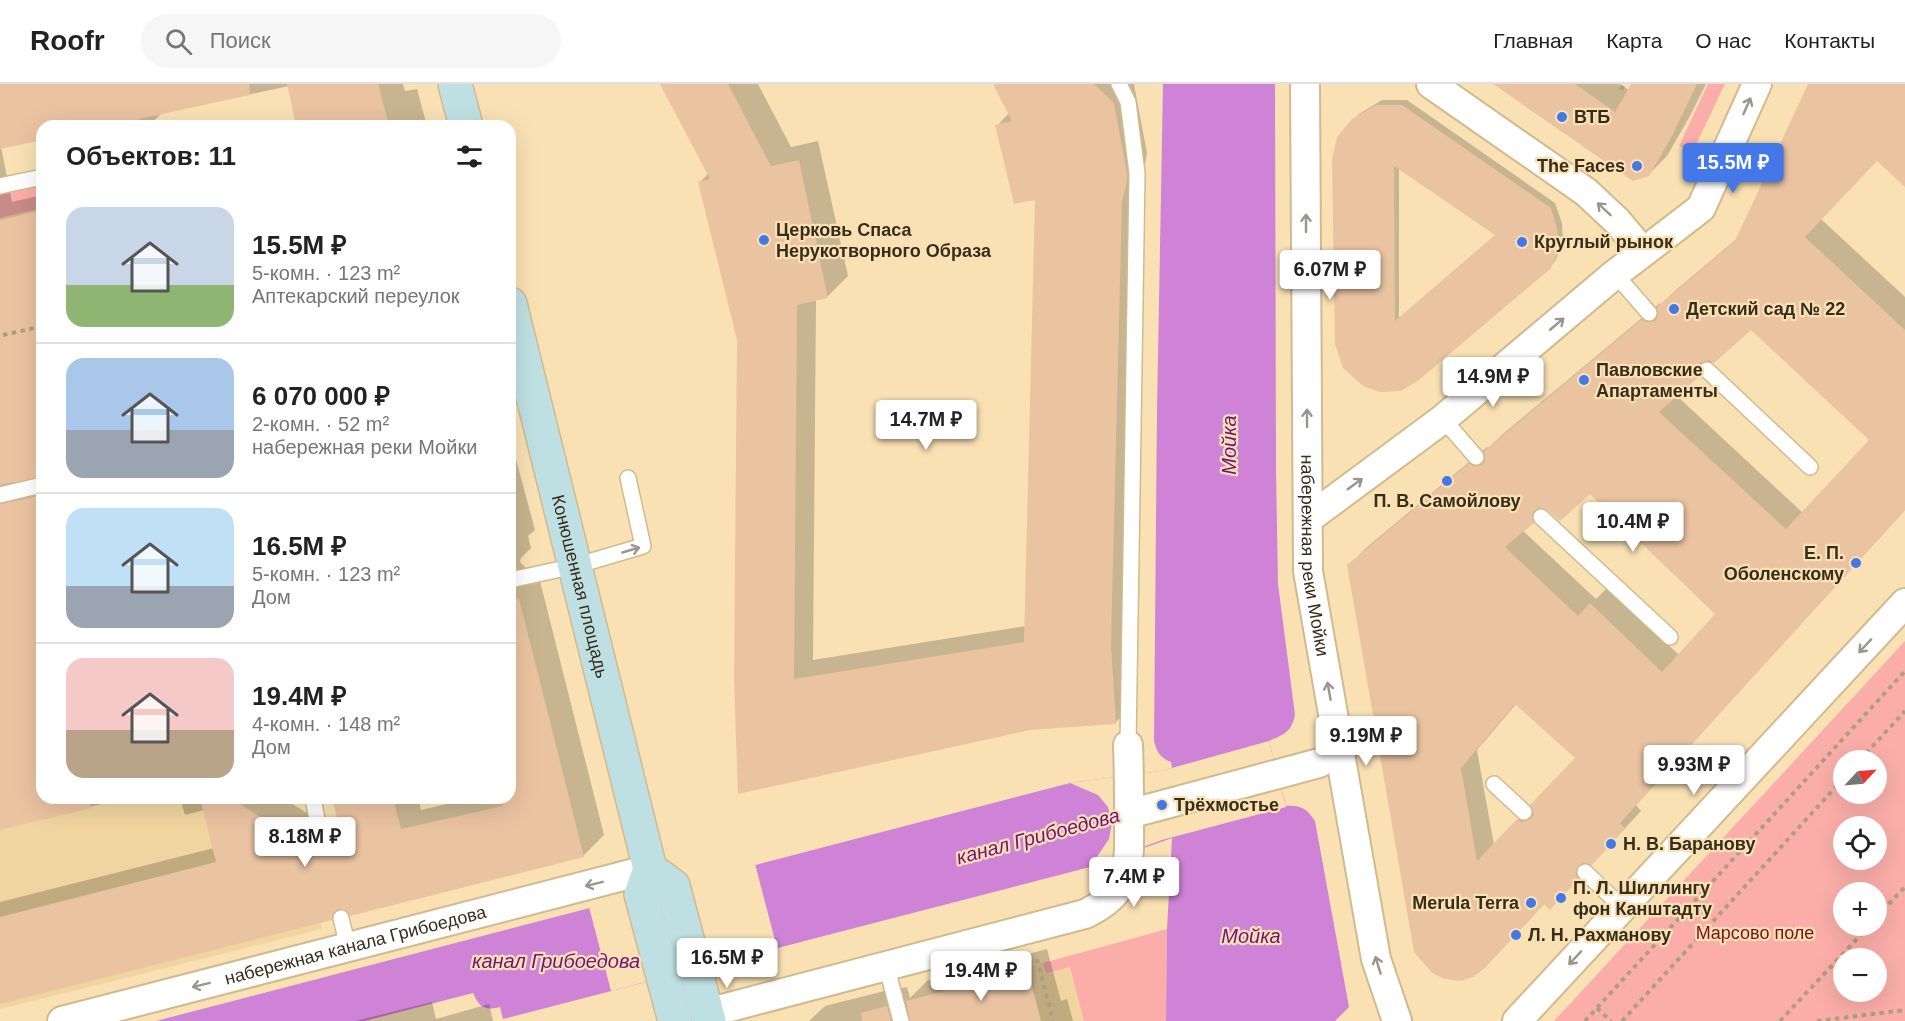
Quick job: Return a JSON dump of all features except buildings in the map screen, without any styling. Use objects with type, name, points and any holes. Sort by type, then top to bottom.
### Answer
[{"type":"main road","points":[[455,84],[464,120]]},
{"type":"main road","name":"Конюшенная площадь","points":[[516,328],[654,883]]},
{"type":"main road","points":[[654,883],[696,969],[708,1017]]},
{"type":"main road","points":[[654,883],[663,978],[675,1021]]},
{"type":"street","name":"набережная реки Мойки","points":[[1305,84],[1308,571],[1376,959],[1397,1021]]},
{"type":"street","points":[[1431,84],[1586,192],[1617,220],[1643,252]]},
{"type":"street","points":[[1308,519],[1443,419],[1615,274],[1701,208],[1757,84]]},
{"type":"street","points":[[1517,1021],[1905,603]]},
{"type":"street","points":[[708,1017],[886,965],[1085,914],[1100,907],[1114,895],[1123,882],[1130,858],[1128,745]]},
{"type":"street","points":[[1129,814],[1319,763]]},
{"type":"street","name":"набережная канала Грибоедова","points":[[62,1021],[348,947],[654,883]]},
{"type":"lane","points":[[1119,84],[1128,102],[1137,174],[1128,745]]},
{"type":"lane","points":[[0,186],[36,178]]},
{"type":"lane","points":[[1615,274],[1649,313]]},
{"type":"lane","points":[[1707,370],[1810,467]]},
{"type":"lane","points":[[1443,419],[1476,457]]},
{"type":"lane","points":[[516,579],[575,566],[643,546],[628,478]]},
{"type":"lane","points":[[0,495],[36,486]]},
{"type":"lane","points":[[1541,517],[1670,637]]},
{"type":"lane","points":[[1494,784],[1524,812]]},
{"type":"lane","points":[[314,804],[320,836]]},
{"type":"lane","points":[[1585,872],[1622,908]]},
{"type":"lane","points":[[341,918],[348,947]]},
{"type":"lane","points":[[886,965],[901,1021]]},
{"type":"path","points":[[1621,90],[1624,84]]},
{"type":"path","points":[[3,335],[36,328]]},
{"type":"path","points":[[1585,1021],[1905,671]]},
{"type":"path","points":[[1869,750],[1905,711]]},
{"type":"path","points":[[1622,1021],[1833,790]]},
{"type":"path","points":[[1887,906],[1905,887]]},
{"type":"path","points":[[1780,1021],[1860,936]]},
{"type":"path","points":[[1037,959],[1053,1021]]},
{"type":"path","points":[[1597,1008],[1611,1021]]},
{"type":"path","points":[[1817,1021],[1905,1010]]},
{"type":"shaded area","points":[[36,211],[36,804],[240,804],[300,841],[322,929],[0,1009],[0,220]]},
{"type":"shaded area","points":[[1043,963],[1046,973],[1070,966],[1084,1021],[920,1021],[913,999]]},
{"type":"green space","points":[[1708,84],[1725,84],[1692,153],[1679,146]]},
{"type":"green space","points":[[36,186],[36,209],[0,218],[0,194]]},
{"type":"green space","name":"Марсово поле","points":[[1905,641],[1905,1021],[1554,1021]]},
{"type":"green space","points":[[1167,929],[1166,1021],[1084,1021],[1070,967],[1046,973],[1043,963]]},
{"type":"water","name":"Мойка","points":[[1163,84],[1275,84],[1278,584],[1295,715],[1292,725],[1286,732],[1269,741],[1286,806],[1303,809],[1315,821],[1349,1007],[1335,1021],[1166,1021],[1167,929],[1172,838],[1090,867],[503,1019],[500,1007],[483,1007],[473,993],[365,1021],[156,1021],[1070,783],[1172,768],[1171,762],[1159,754],[1154,741]]},
{"type":"pier","points":[[1269,741],[1286,807],[1162,840],[1090,867],[1109,839],[1112,823],[1108,807],[1098,795],[1070,783],[1161,771]]},
{"type":"pier","points":[[755,864],[777,948],[611,991],[589,907]]},
{"type":"place","name":"ВТБ","points":[[1562,117]]},
{"type":"place","name":"The Faces","points":[[1637,166]]},
{"type":"place","name":"Церковь Спаса Нерукотворного Образа","points":[[764,240]]},
{"type":"place","name":"Круглый рынок","points":[[1522,242]]},
{"type":"place","name":"Детский сад № 22","points":[[1674,309]]},
{"type":"place","name":"Павловские Апартаменты","points":[[1584,380]]},
{"type":"place","name":"П. В. Самойлову","points":[[1447,481]]},
{"type":"place","name":"Е. П. Оболенскому","points":[[1856,563]]},
{"type":"place","name":"Трёхмостье","points":[[1162,805]]},
{"type":"place","name":"Н. В. Баранову","points":[[1611,844]]},
{"type":"place","name":"П. Л. Шиллингу фон Канштадту","points":[[1561,898]]},
{"type":"place","name":"Merula Terra","points":[[1531,903]]},
{"type":"place","name":"Л. Н. Рахманову","points":[[1516,935]]},
{"type":"water label","name":"канал Грибоедова","points":[[1038,836]]},
{"type":"water label","name":"канал Грибоедова","points":[[556,961]]}]
